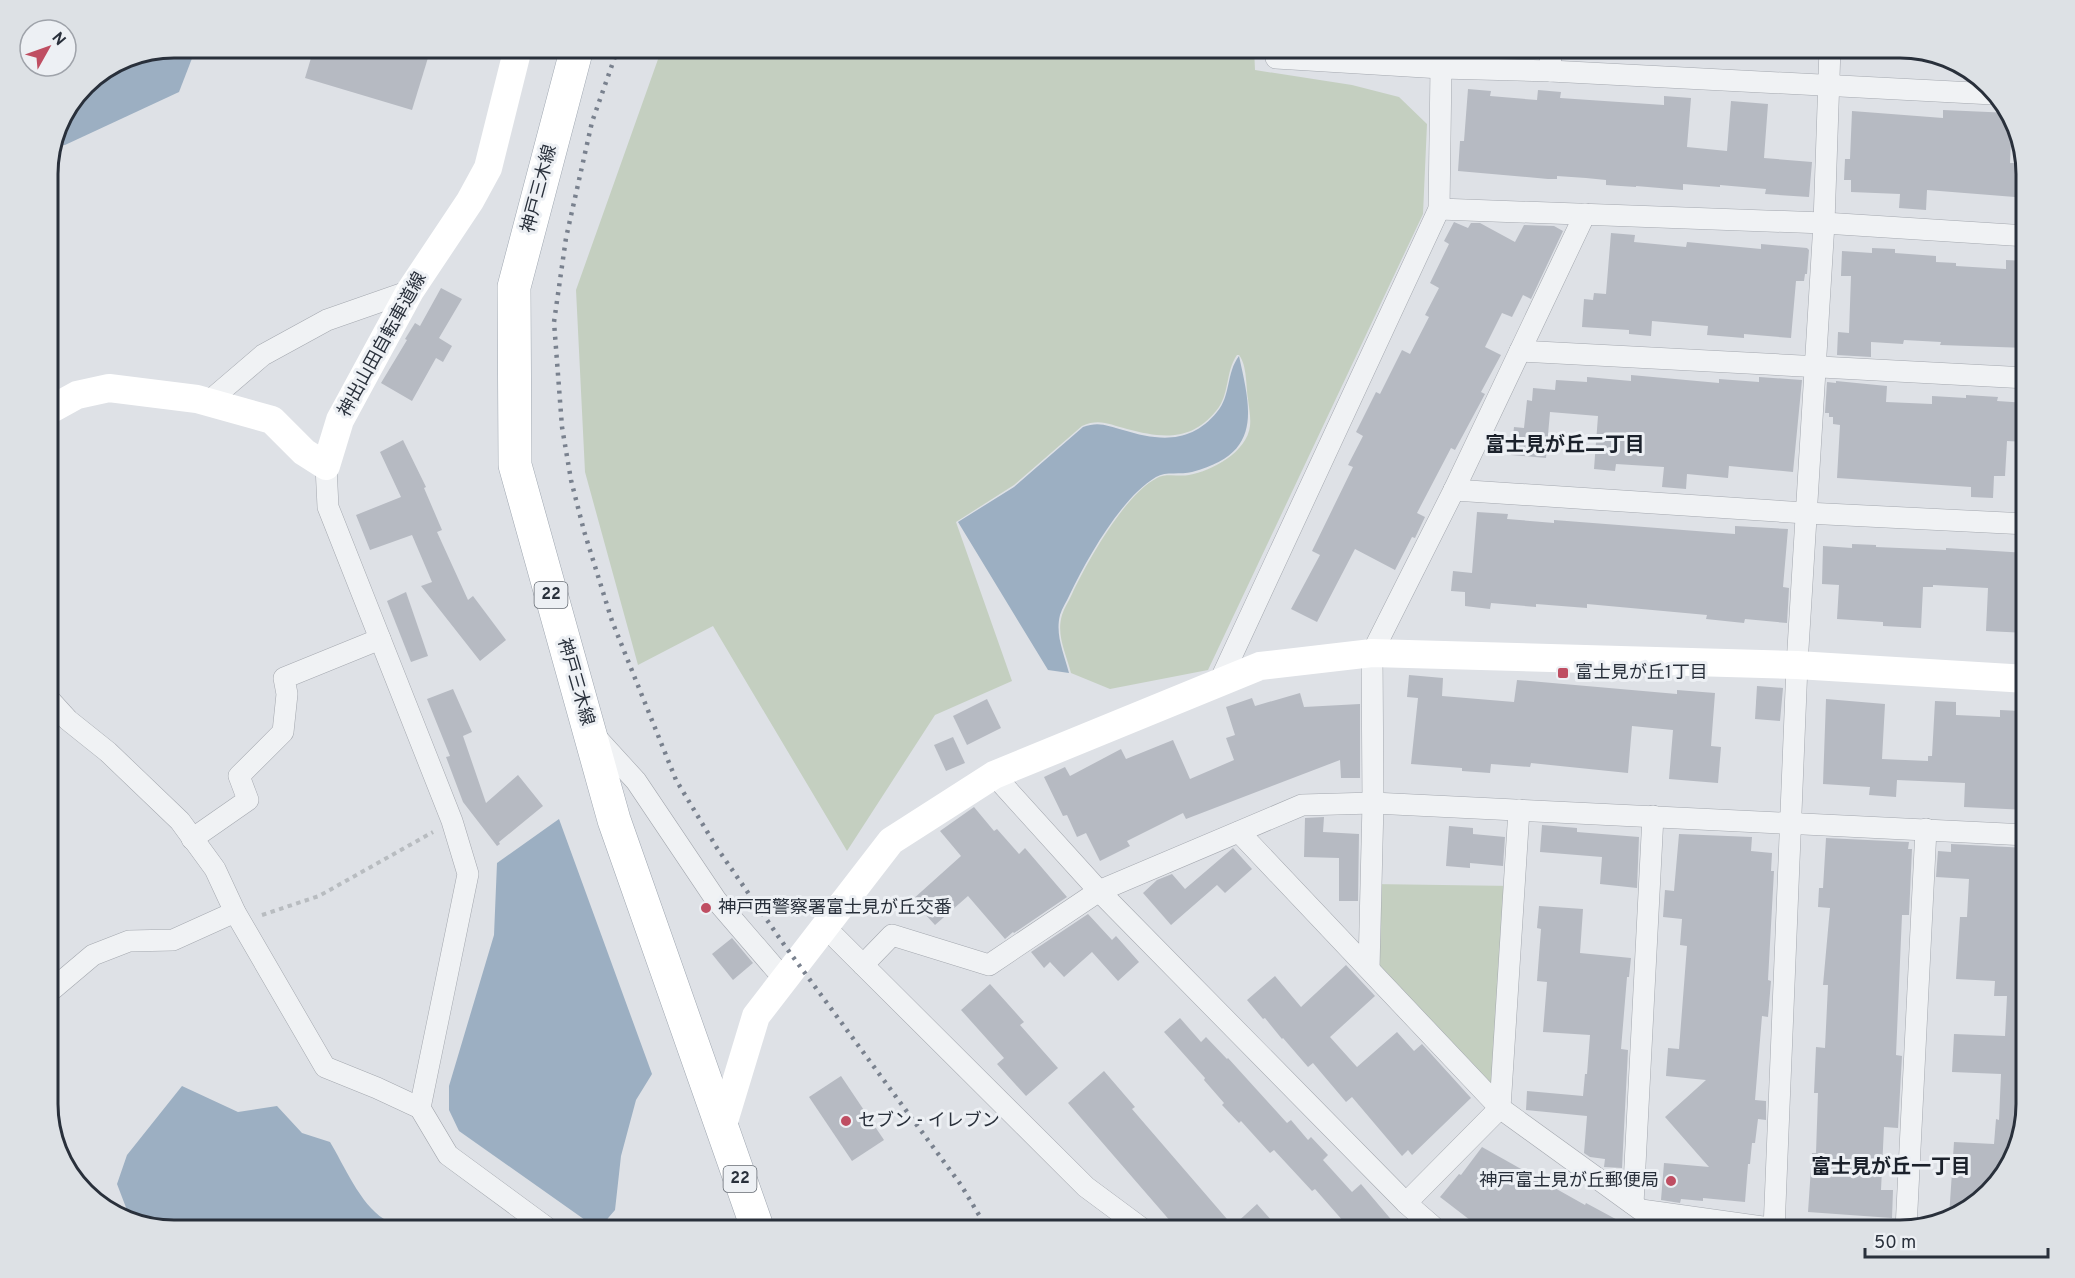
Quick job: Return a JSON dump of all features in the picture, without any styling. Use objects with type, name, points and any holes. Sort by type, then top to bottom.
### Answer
[{"type":"main road","name":"神戸三木線","points":[[575,58],[514,287],[514,465],[614,820],[754,1220]]},
{"type":"street","name":"神出山田自転車道線","points":[[326,466],[340,420],[410,291],[470,201],[488,168],[516,58]]},
{"type":"street","points":[[1276,58],[1982,93]]},
{"type":"street","points":[[1550,71],[1551,58]]},
{"type":"street","points":[[1774,1220],[1797,665],[1824,223],[1830,58]]},
{"type":"street","points":[[1219,683],[1439,209],[1441,68]]},
{"type":"street","points":[[1439,209],[1824,223],[2016,235]]},
{"type":"street","points":[[1370,968],[1373,803],[1372,653],[1454,490],[1585,214]]},
{"type":"street","points":[[207,403],[263,355],[327,320],[410,291]]},
{"type":"street","points":[[1520,351],[2016,377]]},
{"type":"street","points":[[59,405],[77,395],[109,388],[197,399],[272,420],[304,452],[326,466],[327,507],[452,821],[468,874],[420,1108]]},
{"type":"street","points":[[1454,490],[1806,513],[2016,523]]},
{"type":"street","points":[[192,839],[248,800],[240,776],[283,732],[286,694],[284,678],[380,639]]},
{"type":"street","points":[[722,1128],[756,1016],[891,841],[994,775],[1260,666],[1372,653],[1797,665],[2016,678]]},
{"type":"street","points":[[59,710],[108,752],[180,822],[215,869],[238,917],[326,1067],[420,1108],[448,1155],[536,1220]]},
{"type":"street","points":[[588,728],[636,781],[716,900],[784,979]]},
{"type":"street","points":[[994,775],[1099,891],[1406,1203],[1426,1220]]},
{"type":"street","points":[[863,965],[892,935],[989,965],[1099,891],[1302,805],[1373,803],[2016,834]]},
{"type":"street","points":[[1406,1203],[1500,1108],[1519,810]]},
{"type":"street","points":[[1633,1204],[1653,816]]},
{"type":"street","points":[[1906,1220],[1926,830]]},
{"type":"street","points":[[1239,832],[1500,1108],[1641,1210],[1708,1220]]},
{"type":"street","points":[[59,984],[93,955],[129,941],[173,940],[238,917]]},
{"type":"street","points":[[825,927],[1086,1187],[1131,1220]]},
{"type":"path","points":[[238,917],[319,896],[452,821]]},
{"type":"green space","points":[[658,58],[1254,58],[1255,70],[1352,85],[1399,97],[1427,124],[1423,214],[1208,670],[1110,689],[1071,673],[1062,644],[1060,622],[1065,607],[1097,547],[1132,498],[1157,478],[1168,475],[1189,475],[1218,465],[1242,444],[1250,426],[1250,420],[1245,370],[1239,355],[1233,362],[1224,398],[1220,405],[1206,421],[1196,428],[1186,433],[1164,435],[1140,432],[1100,422],[1082,426],[1014,485],[956,522],[1012,681],[935,715],[847,851],[713,626],[638,665],[585,472],[576,290]]},
{"type":"green space","points":[[1371,884],[1514,886],[1500,1108],[1369,968]]},
{"type":"water","points":[[192,58],[179,92],[63,145],[67,130],[78,110],[104,82],[130,67],[145,62],[159,59]]},
{"type":"water","points":[[1239,356],[1248,413],[1241,443],[1230,454],[1214,464],[1192,472],[1164,474],[1156,477],[1130,499],[1118,513],[1077,579],[1061,612],[1059,637],[1069,673],[1048,670],[958,522],[1014,487],[1083,427],[1094,424],[1103,425],[1162,438],[1185,435],[1196,430],[1207,422],[1221,406],[1232,370]]},
{"type":"water","points":[[559,819],[652,1074],[636,1100],[621,1156],[615,1210],[606,1220],[585,1220],[459,1131],[449,1110],[449,1086],[494,935],[497,863]]},
{"type":"water","points":[[182,1086],[238,1112],[277,1106],[302,1133],[330,1142],[367,1204],[386,1220],[175,1220],[145,1216],[127,1209],[117,1184],[127,1155]]},
{"type":"building","points":[[311,58],[428,58],[412,110],[305,78]]},
{"type":"building","points":[[1468,89],[1491,91],[1490,96],[1537,100],[1538,90],[1561,92],[1560,98],[1664,105],[1664,96],[1691,98],[1687,147],[1727,151],[1731,101],[1768,104],[1764,158],[1812,162],[1809,197],[1765,194],[1766,189],[1720,185],[1720,187],[1683,184],[1683,190],[1606,185],[1606,180],[1586,178],[1557,176],[1557,179],[1548,179],[1458,171],[1460,141],[1464,141]]},
{"type":"building","points":[[1943,110],[1998,112],[2011,139],[2010,163],[2016,163],[2015,197],[1927,190],[1926,210],[1899,208],[1900,194],[1851,192],[1851,180],[1844,180],[1845,159],[1850,159],[1852,111],[1943,118]]},
{"type":"building","points":[[1454,222],[1468,228],[1471,223],[1480,223],[1515,242],[1524,225],[1554,226],[1563,231],[1531,299],[1523,295],[1512,317],[1502,313],[1485,347],[1501,355],[1481,392],[1485,394],[1455,450],[1451,448],[1417,513],[1425,517],[1395,570],[1355,549],[1317,622],[1291,609],[1320,555],[1312,551],[1353,467],[1348,465],[1363,436],[1356,432],[1376,392],[1380,394],[1402,350],[1410,354],[1429,317],[1425,315],[1439,288],[1430,283],[1449,244],[1444,241]]},
{"type":"building","points":[[1611,233],[1635,235],[1634,242],[1686,247],[1687,242],[1761,249],[1761,244],[1807,248],[1809,250],[1807,274],[1805,274],[1804,281],[1796,281],[1791,338],[1744,334],[1744,338],[1707,335],[1708,326],[1652,321],[1651,336],[1629,334],[1629,330],[1582,327],[1584,299],[1593,300],[1594,293],[1606,294]]},
{"type":"building","points":[[1872,248],[1895,249],[1895,253],[1936,256],[1936,262],[1956,263],[1956,266],[2006,269],[2006,260],[2016,260],[2016,348],[1940,345],[1941,342],[1904,340],[1903,344],[1871,342],[1871,357],[1837,355],[1838,332],[1849,333],[1851,276],[1841,276],[1842,251],[1872,253]]},
{"type":"building","points":[[441,288],[462,299],[439,338],[452,346],[443,362],[436,358],[412,401],[381,383],[415,323],[420,326]]},
{"type":"building","points":[[1631,375],[1719,383],[1719,379],[1759,382],[1759,377],[1802,380],[1793,472],[1729,466],[1728,478],[1687,474],[1686,489],[1662,487],[1664,467],[1616,464],[1615,471],[1594,469],[1598,416],[1550,412],[1546,458],[1511,455],[1514,427],[1524,428],[1527,400],[1532,401],[1533,388],[1555,390],[1556,380],[1587,382],[1587,377],[1631,381]]},
{"type":"building","points":[[1836,381],[1887,386],[1886,402],[1932,404],[1932,396],[1966,398],[1966,395],[1998,397],[1997,401],[2016,402],[2016,441],[2007,441],[2005,476],[1994,476],[1993,498],[1971,497],[1971,487],[1837,478],[1840,425],[1833,424],[1833,417],[1825,413],[1827,382],[1836,383]]},
{"type":"building","points":[[403,440],[426,487],[424,488],[442,530],[437,532],[468,600],[473,596],[506,640],[480,661],[421,586],[432,582],[412,535],[370,550],[356,515],[401,497],[380,452]]},
{"type":"building","points":[[1477,512],[1508,514],[1507,519],[1554,523],[1554,520],[1735,534],[1735,526],[1788,529],[1783,587],[1789,588],[1787,623],[1745,619],[1744,623],[1706,619],[1707,615],[1587,604],[1587,608],[1491,603],[1490,609],[1465,606],[1465,592],[1451,591],[1453,571],[1472,573]]},
{"type":"building","points":[[1852,544],[2016,552],[2016,632],[1986,631],[1988,588],[1933,585],[1933,587],[1923,587],[1921,628],[1883,626],[1883,622],[1837,619],[1839,585],[1822,584],[1823,546],[1852,548]]},
{"type":"building","points":[[406,592],[428,656],[411,662],[387,601]]},
{"type":"building","points":[[1409,675],[1443,678],[1442,696],[1514,702],[1517,680],[1677,694],[1677,690],[1715,693],[1711,746],[1721,747],[1718,783],[1669,779],[1673,730],[1632,726],[1628,773],[1531,763],[1530,767],[1491,764],[1490,773],[1411,764],[1418,698],[1407,697]]},
{"type":"building","points":[[1757,686],[1783,688],[1780,721],[1755,719]]},
{"type":"building","points":[[453,689],[472,732],[463,736],[486,803],[518,775],[543,806],[497,846],[463,802],[446,757],[450,756],[427,699]]},
{"type":"building","points":[[1300,693],[1304,707],[1360,704],[1360,778],[1341,778],[1340,760],[1186,819],[1183,813],[1127,841],[1130,846],[1100,861],[1086,833],[1077,837],[1067,815],[1063,816],[1044,777],[1065,767],[1070,776],[1121,749],[1126,759],[1173,740],[1190,779],[1234,760],[1226,738],[1235,735],[1226,707],[1252,698],[1255,706]]},
{"type":"building","points":[[987,699],[1001,728],[967,745],[953,716]]},
{"type":"building","points":[[1826,699],[1885,704],[1882,759],[1928,761],[1928,756],[1932,756],[1935,701],[1956,702],[1956,715],[2000,717],[2000,710],[2016,711],[2016,809],[1964,807],[1965,783],[1897,780],[1896,797],[1869,795],[1870,787],[1823,784]]},
{"type":"building","points":[[953,737],[965,763],[946,771],[934,745]]},
{"type":"building","points":[[974,807],[994,831],[997,829],[1019,854],[1025,848],[1067,897],[1005,939],[968,896],[935,925],[912,900],[961,856],[940,831]]},
{"type":"building","points":[[1324,817],[1323,832],[1359,834],[1358,901],[1339,901],[1339,858],[1304,857],[1305,818]]},
{"type":"building","points":[[1542,825],[1577,828],[1577,832],[1639,837],[1637,888],[1600,884],[1602,857],[1540,852]]},
{"type":"building","points":[[1449,826],[1473,828],[1473,834],[1505,837],[1503,866],[1470,863],[1470,868],[1446,866]]},
{"type":"building","points":[[1679,834],[1752,837],[1751,851],[1772,853],[1771,871],[1774,871],[1768,980],[1771,981],[1768,1017],[1762,1016],[1755,1100],[1766,1101],[1766,1120],[1758,1119],[1755,1143],[1752,1143],[1750,1164],[1748,1164],[1745,1202],[1703,1198],[1703,1201],[1681,1199],[1680,1203],[1661,1200],[1664,1163],[1709,1167],[1665,1117],[1706,1080],[1666,1076],[1668,1048],[1679,1049],[1687,946],[1680,945],[1682,919],[1663,917],[1665,890],[1674,891]]},
{"type":"building","points":[[1826,838],[1909,842],[1908,849],[1912,849],[1909,915],[1902,915],[1896,1055],[1902,1056],[1898,1128],[1884,1127],[1881,1190],[1893,1190],[1892,1218],[1808,1212],[1812,1153],[1816,1153],[1818,1093],[1814,1093],[1816,1047],[1825,1048],[1828,985],[1823,985],[1830,908],[1818,907],[1819,888],[1823,888]]},
{"type":"building","points":[[1951,844],[2016,847],[2016,1119],[2008,1148],[1993,1174],[1971,1196],[1950,1209],[1954,1142],[1994,1144],[1996,1119],[1999,1120],[2001,1074],[1952,1072],[1954,1034],[2005,1036],[2007,996],[1994,996],[1995,981],[1956,979],[1960,917],[1967,917],[1969,879],[1936,877],[1938,851],[1951,852]]},
{"type":"building","points":[[1233,848],[1252,869],[1225,893],[1217,885],[1171,925],[1143,893],[1157,880],[1172,874],[1185,889]]},
{"type":"building","points":[[1539,906],[1583,909],[1580,953],[1631,958],[1629,977],[1627,977],[1621,1049],[1628,1050],[1622,1168],[1604,1167],[1605,1159],[1590,1157],[1584,1153],[1587,1116],[1526,1110],[1527,1091],[1583,1096],[1590,1035],[1543,1032],[1547,982],[1537,981],[1541,929],[1537,928]]},
{"type":"building","points":[[1088,914],[1112,940],[1116,936],[1139,962],[1118,981],[1092,952],[1064,977],[1050,962],[1044,968],[1031,952]]},
{"type":"building","points":[[732,938],[753,963],[733,980],[712,954]]},
{"type":"building","points":[[1346,965],[1375,996],[1330,1037],[1357,1067],[1397,1032],[1414,1051],[1422,1044],[1471,1098],[1412,1155],[1408,1150],[1402,1156],[1352,1097],[1346,1102],[1313,1063],[1308,1067],[1247,1000],[1275,976],[1301,1007]]},
{"type":"building","points":[[990,984],[1024,1022],[1020,1025],[1058,1068],[1026,1096],[997,1064],[1004,1058],[961,1010]]},
{"type":"building","points":[[1180,1018],[1201,1042],[1206,1037],[1287,1123],[1291,1120],[1308,1140],[1311,1137],[1328,1155],[1323,1160],[1352,1192],[1361,1184],[1392,1220],[1342,1220],[1315,1189],[1312,1191],[1274,1150],[1270,1153],[1241,1121],[1239,1123],[1222,1105],[1224,1103],[1204,1080],[1205,1078],[1164,1032]]},
{"type":"building","points":[[1104,1071],[1135,1107],[1132,1109],[1228,1220],[1169,1220],[1068,1103]]},
{"type":"building","points":[[841,1076],[884,1140],[852,1161],[809,1097]]},
{"type":"building","points":[[1482,1147],[1585,1205],[1586,1203],[1617,1220],[1470,1220],[1440,1197],[1459,1174],[1461,1175]]},
{"type":"building","points":[[1257,1204],[1271,1220],[1240,1220]]},
{"type":"railway","points":[[614,58],[592,122],[566,238],[554,322],[562,427],[571,480],[612,621],[676,780],[717,848],[785,946],[961,1185],[982,1220]]},
{"type":"place","name":"富士見が丘1丁目","points":[[1563,673]]},
{"type":"place","name":"神戸西警察署富士見が丘交番","points":[[706,908]]},
{"type":"place","name":"セブン - イレブン","points":[[846,1121]]},
{"type":"place","name":"神戸富士見が丘郵便局","points":[[1671,1181]]},
{"type":"district","name":"富士見が丘二丁目","points":[[1565,446]]},
{"type":"district","name":"富士見が丘一丁目","points":[[1891,1168]]}]
